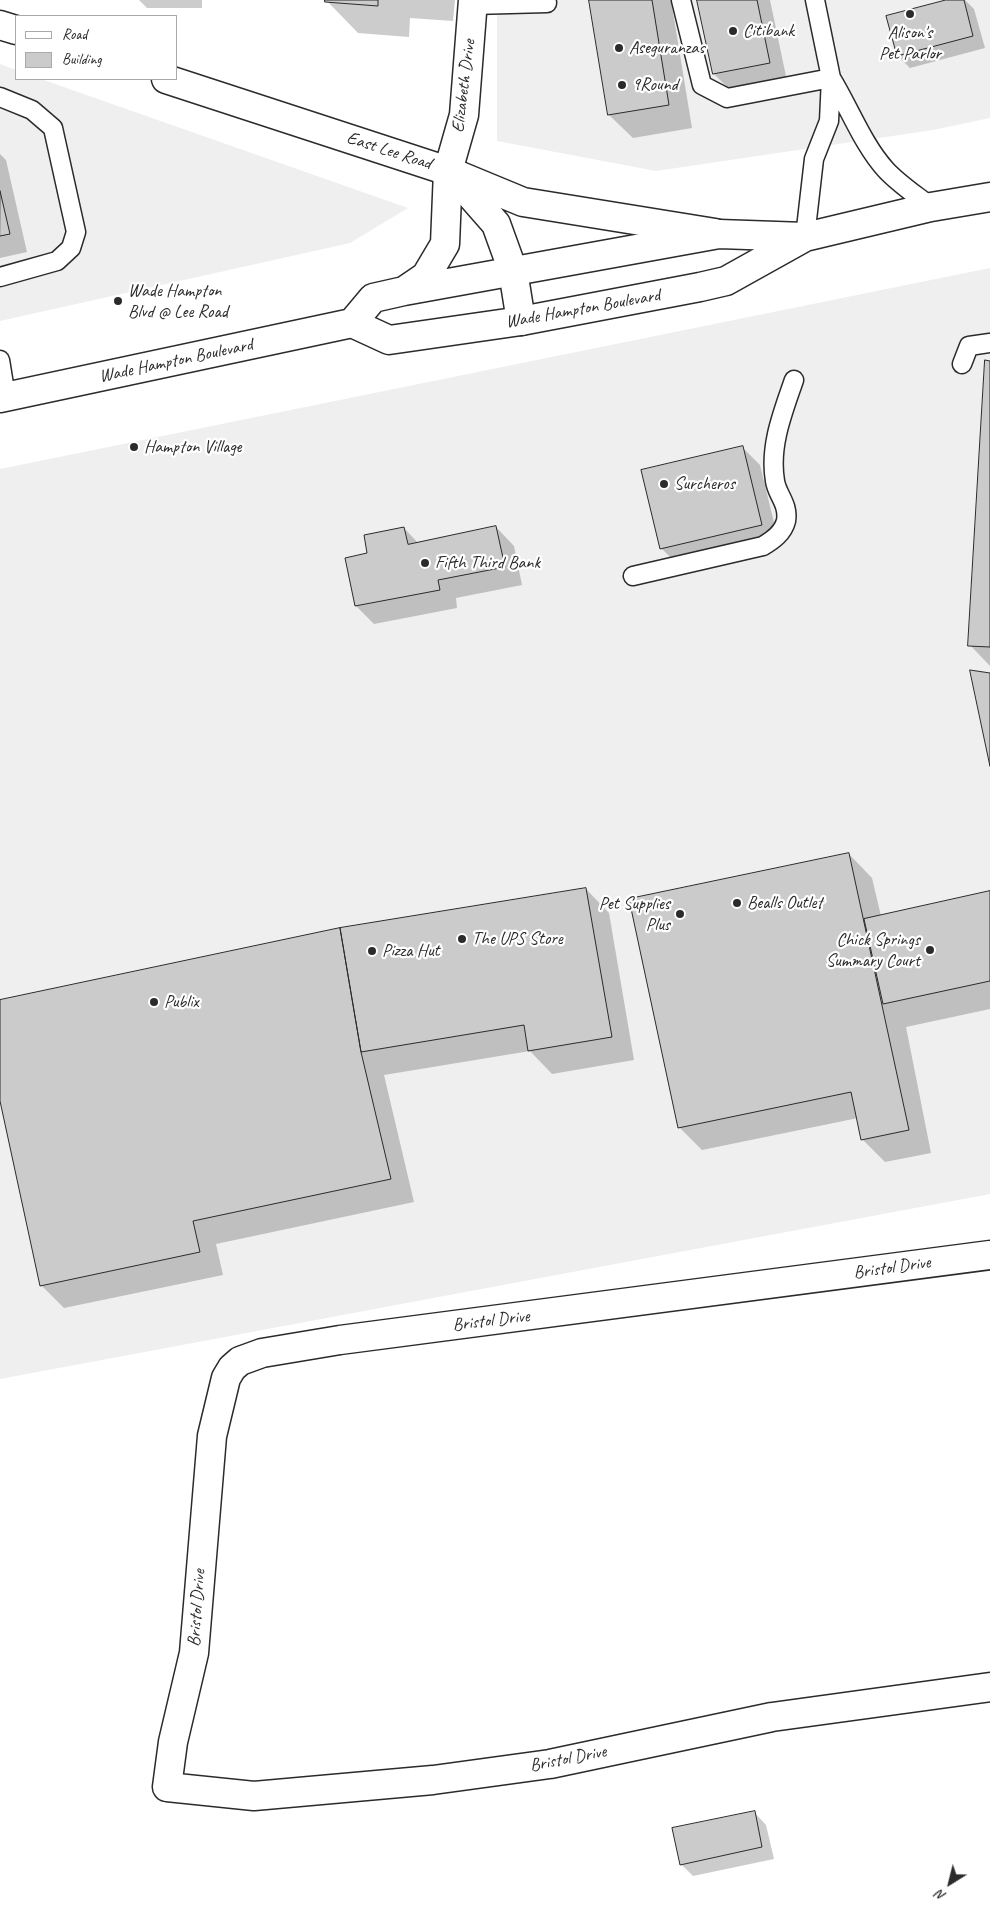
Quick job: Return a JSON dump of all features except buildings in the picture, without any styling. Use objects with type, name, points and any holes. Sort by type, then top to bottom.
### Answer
[{"type":"street","name":"Elizabeth Drive","points":[[404,291],[426,276],[445,244],[448,170],[464,116],[473,2]]},
{"type":"street","points":[[0,25],[15,30]]},
{"type":"street","name":"East Lee Road","points":[[169,80],[448,170],[496,224],[513,272],[521,321]]},
{"type":"street","points":[[448,170],[523,202],[719,234]]},
{"type":"street","name":"Wade Hampton Boulevard","points":[[352,324],[373,298],[404,291],[719,234],[805,237],[931,207],[990,197]]},
{"type":"street","name":"Wade Hampton Boulevard","points":[[3,397],[352,324],[389,340],[521,321],[726,281],[805,237]]},
{"type":"street","name":"Bristol Drive","points":[[990,1255],[340,1340],[262,1353],[240,1360],[226,1378],[214,1422],[204,1519],[194,1653],[173,1742],[167,1787],[254,1796],[433,1780],[550,1764],[772,1717],[990,1687]]},
{"type":"lane","points":[[681,0],[702,85],[727,98],[831,78]]},
{"type":"lane","points":[[805,237],[814,159],[828,121],[831,78],[815,0]]},
{"type":"lane","points":[[473,2],[546,3]]},
{"type":"lane","points":[[831,78],[847,103],[856,125],[886,170],[931,207]]},
{"type":"lane","points":[[0,97],[32,110],[52,128],[76,232],[71,248],[57,261],[0,277]]},
{"type":"lane","points":[[962,364],[970,346],[990,343]]},
{"type":"lane","points":[[0,360],[3,397]]},
{"type":"lane","points":[[633,576],[763,546],[776,537],[786,521],[785,504],[775,483],[774,453],[779,422],[794,380]]},
{"type":"shaded area","points":[[497,0],[990,0],[990,118],[933,130],[656,171],[497,141]]},
{"type":"shaded area","points":[[0,64],[15,70],[15,80],[44,80],[408,208],[350,243],[0,321]]},
{"type":"shaded area","name":"Hampton Village","points":[[990,268],[990,1194],[0,1379],[0,469]]},
{"type":"place","name":"Alison's Pet Parlor","points":[[910,14]]},
{"type":"place","name":"Citibank","points":[[733,31]]},
{"type":"place","name":"Aseguranzas","points":[[619,48]]},
{"type":"place","name":"9Round","points":[[622,85]]},
{"type":"place","name":"Wade Hampton Blvd @ Lee Road","points":[[118,301]]},
{"type":"place","name":"Hampton Village","points":[[134,447]]},
{"type":"place","name":"Surcheros","points":[[664,484]]},
{"type":"place","name":"Fifth Third Bank","points":[[425,563]]},
{"type":"place","name":"Bealls Outlet","points":[[737,903]]},
{"type":"place","name":"Pet Supplies Plus","points":[[680,914]]},
{"type":"place","name":"The UPS Store","points":[[462,939]]},
{"type":"place","name":"Chick Springs Summary Court","points":[[930,950]]},
{"type":"place","name":"Pizza Hut","points":[[372,951]]},
{"type":"place","name":"Publix","points":[[154,1002]]}]
